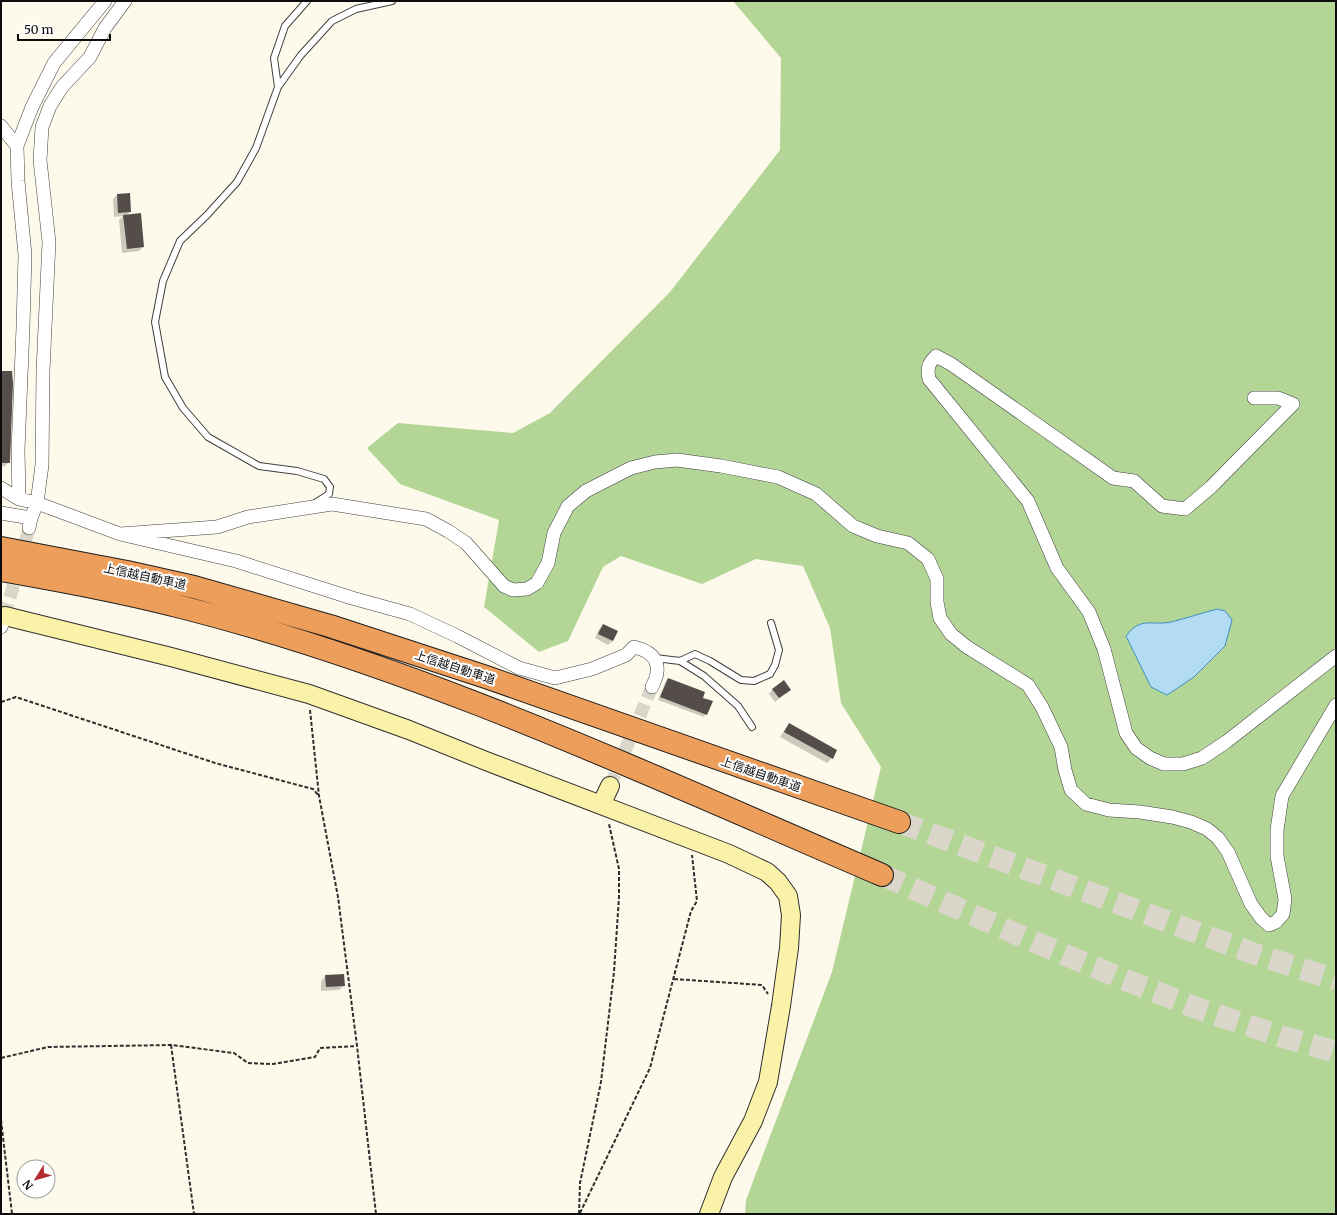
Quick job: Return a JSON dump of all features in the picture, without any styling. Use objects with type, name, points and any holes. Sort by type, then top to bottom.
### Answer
[{"type":"highway","name":"上信越自動車道","points":[[1,548],[127,572],[194,587],[330,626],[486,677],[899,822]]},
{"type":"highway","name":"上信越自動車道","points":[[1,570],[119,592],[185,608],[258,628],[397,674],[459,696],[596,751],[882,875]]},
{"type":"street","points":[[19,499],[18,450],[24,327],[25,255],[18,181],[17,146],[32,107],[54,63],[105,1]]},
{"type":"street","points":[[1,513],[30,523],[37,503],[42,465],[43,372],[49,242],[40,160],[42,127],[50,106],[62,87],[90,57],[104,28],[125,1]]},
{"type":"street","points":[[1,126],[17,146]]},
{"type":"street","points":[[1254,398],[1278,398],[1293,404],[1211,487],[1185,509],[1162,506],[1134,481],[1113,478],[951,364],[936,356],[929,363],[927,369],[929,379],[1028,501],[1057,568],[1089,612],[1104,649],[1126,733],[1136,748],[1150,758],[1164,764],[1183,764],[1202,758],[1226,742],[1336,656]]},
{"type":"street","points":[[120,534],[217,527],[248,518],[332,504],[426,519],[466,543],[504,586],[513,590],[527,590],[538,583],[548,563],[554,533],[568,506],[586,492],[631,468],[655,462],[677,460],[721,466],[778,477],[816,494],[853,526],[877,536],[908,543],[928,559],[937,579],[937,602],[940,618],[951,634],[967,647],[1028,685],[1042,707],[1061,747],[1065,770],[1071,790],[1086,804],[1109,810],[1140,812],[1172,817],[1192,822],[1207,830],[1218,838],[1228,852],[1251,904],[1261,918],[1269,925],[1276,922],[1283,914],[1285,899],[1277,856],[1277,830],[1282,796],[1336,705]]},
{"type":"street","points":[[1,488],[19,499],[37,503],[120,534],[236,561],[352,598],[410,614],[519,668],[555,678],[592,669],[626,655],[634,647],[646,650],[655,658],[658,671],[652,687]]},
{"type":"street","points":[[2,620],[170,657],[309,694],[409,730],[486,761],[601,804],[729,854],[767,872],[778,882],[788,896],[791,915],[789,948],[780,1014],[768,1082],[753,1121],[723,1177],[709,1214]]},
{"type":"street","points":[[601,804],[610,786]]},
{"type":"lane","points":[[278,87],[274,58],[284,26],[307,1]]},
{"type":"lane","points":[[309,507],[329,494],[330,487],[324,479],[297,471],[259,466],[208,437],[184,408],[165,376],[155,322],[162,281],[180,241],[238,182],[256,148],[278,87],[300,55],[332,21],[356,9],[392,1]]},
{"type":"lane","points":[[680,661],[695,654],[710,661],[740,680],[754,681],[770,674],[775,665],[779,650],[771,623]]},
{"type":"lane","points":[[655,658],[680,661],[704,676],[738,706],[752,727]]},
{"type":"path","points":[[309,694],[319,796],[338,897],[376,1214]]},
{"type":"path","points":[[1,702],[16,697],[215,764],[312,789],[319,796]]},
{"type":"path","points":[[579,1214],[580,1183],[601,1082],[614,972],[619,897],[619,869],[609,824],[601,804]]},
{"type":"path","points":[[579,1214],[650,1068],[691,911],[697,901],[690,839]]},
{"type":"path","points":[[673,979],[762,984],[780,1014]]},
{"type":"path","points":[[1,1058],[48,1048],[171,1045],[234,1053],[248,1063],[267,1064],[315,1057],[320,1048],[357,1046]]},
{"type":"path","points":[[171,1045],[194,1214]]},
{"type":"path","points":[[1,1120],[12,1214]]},
{"type":"green space","points":[[733,1],[1336,1],[1336,1214],[745,1214],[746,1200],[832,972],[881,767],[841,703],[830,628],[803,566],[756,559],[702,584],[621,556],[603,567],[568,641],[539,652],[484,607],[499,520],[400,484],[367,448],[398,423],[513,433],[550,413],[670,292],[780,150],[781,58]]},
{"type":"water","points":[[1217,609],[1225,611],[1232,620],[1225,646],[1194,677],[1167,695],[1151,687],[1126,636],[1131,630],[1142,624],[1171,622]]},
{"type":"building","points":[[130,193],[131,212],[118,213],[117,194]]},
{"type":"building","points":[[141,213],[144,247],[127,249],[123,215]]},
{"type":"building","points":[[1,371],[12,371],[13,383],[10,463],[1,463]]},
{"type":"building","points":[[603,624],[618,631],[613,641],[598,634]]},
{"type":"building","points":[[668,678],[705,692],[703,698],[713,701],[707,715],[660,697]]},
{"type":"building","points":[[784,680],[791,690],[779,698],[772,689]]},
{"type":"building","points":[[789,723],[837,750],[833,759],[784,732]]},
{"type":"building","points":[[344,974],[345,986],[326,987],[325,975]]},
{"type":"tunnel","points":[[5,616],[29,528]]},
{"type":"tunnel","points":[[610,786],[652,687]]},
{"type":"tunnel","points":[[899,822],[1255,954],[1336,980]]},
{"type":"tunnel","points":[[882,875],[1037,943],[1202,1010],[1280,1036],[1336,1052]]}]
